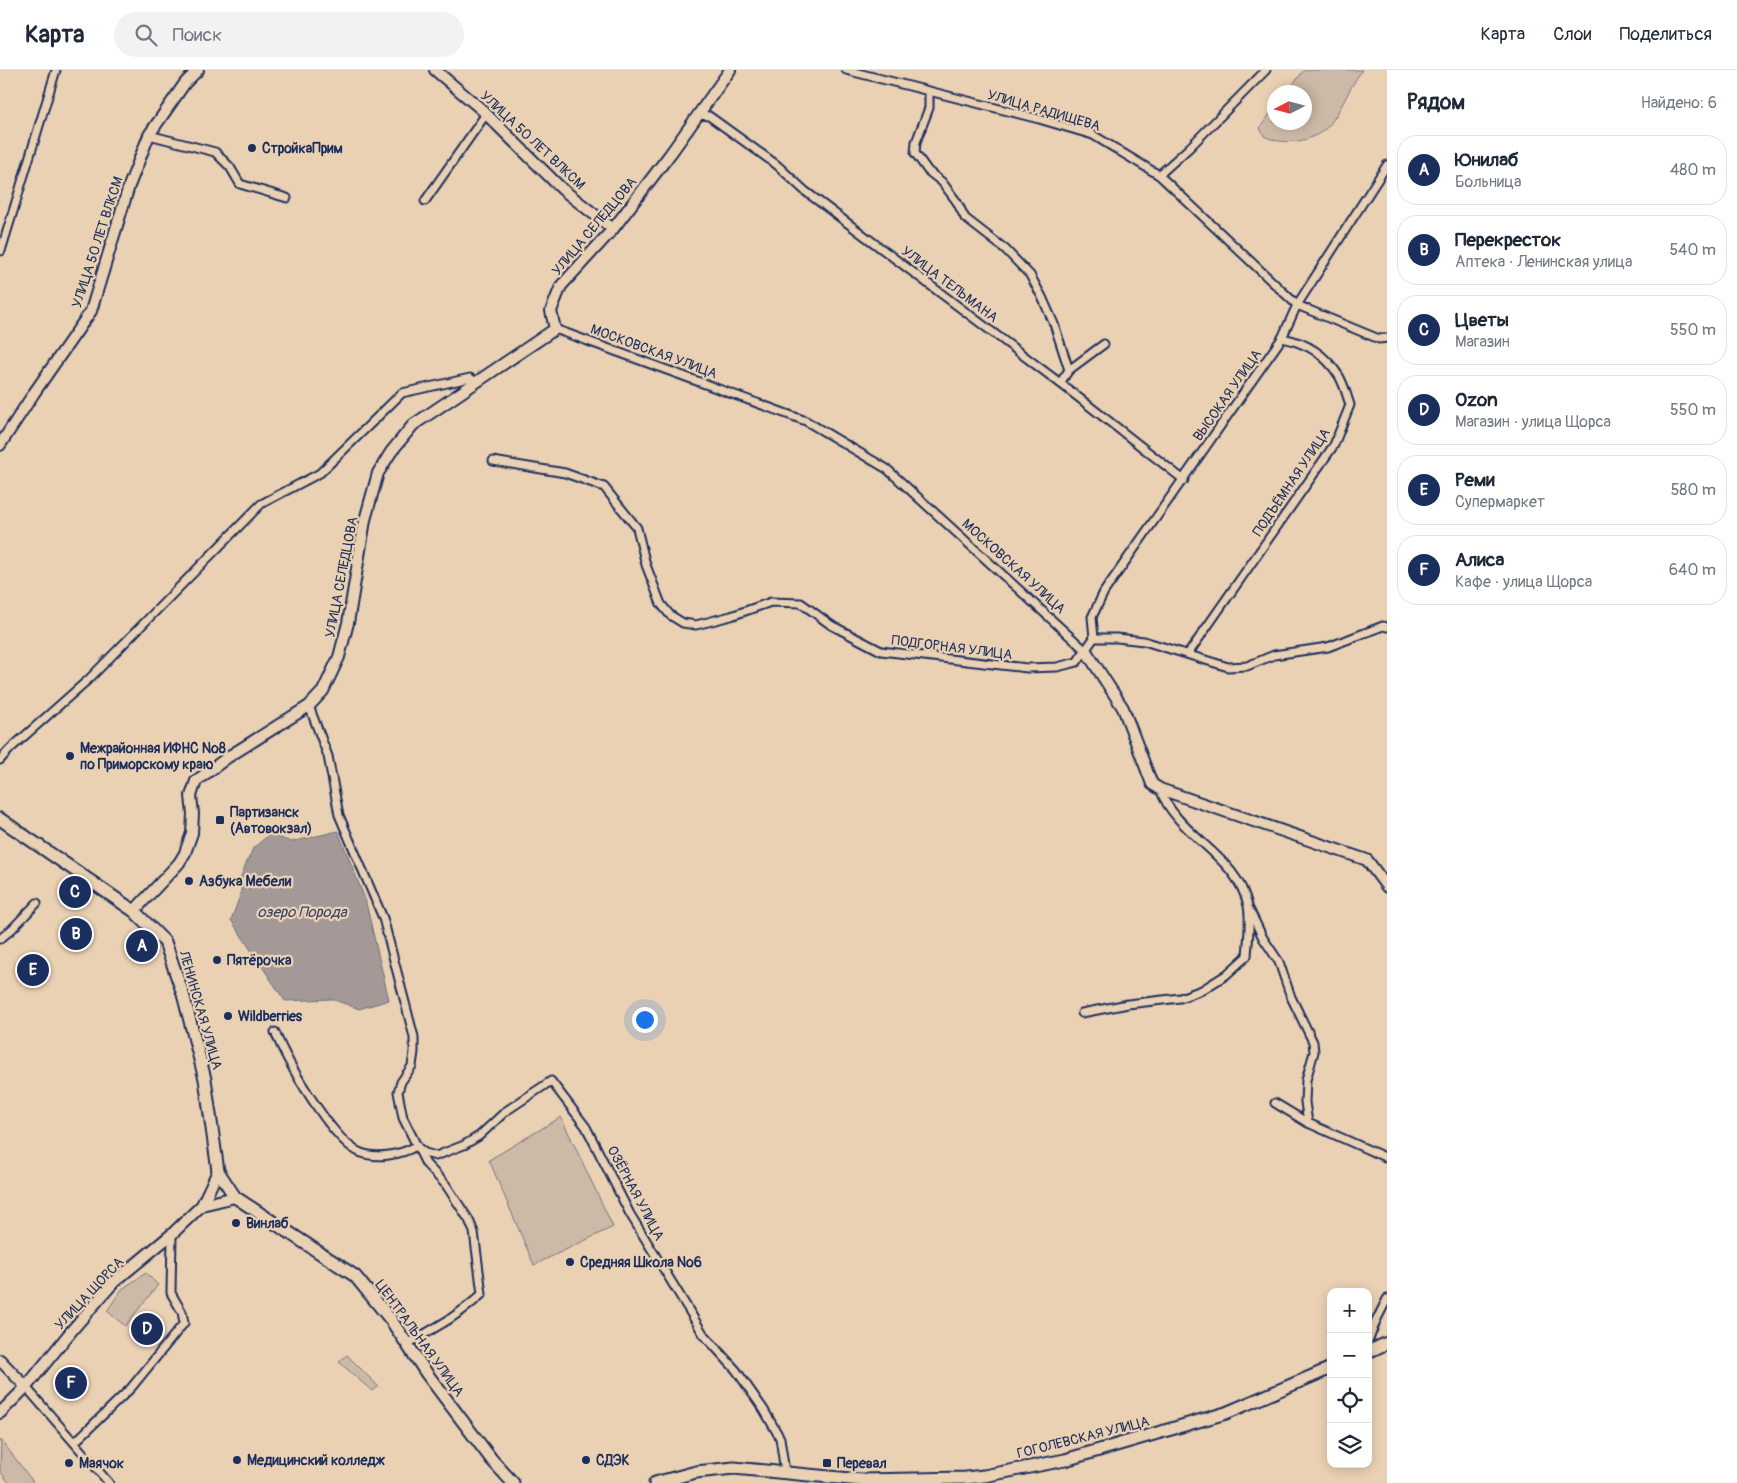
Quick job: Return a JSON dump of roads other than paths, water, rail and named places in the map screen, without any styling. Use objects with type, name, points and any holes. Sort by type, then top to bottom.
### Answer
[{"type":"main road","name":"ЛЕНИНСКАЯ УЛИЦА","points":[[0,819],[134,911],[165,942],[183,994],[205,1079],[218,1171]]},
{"type":"main road","name":"ЦЕНТРАЛЬНАЯ УЛИЦА","points":[[218,1171],[235,1197],[355,1276],[391,1320],[427,1374],[486,1452],[513,1483]]},
{"type":"main road","points":[[1372,1350],[1387,1343]]},
{"type":"main road","name":"ГОГОЛЕВСКАЯ УЛИЦА","points":[[655,1483],[696,1472],[734,1468],[861,1481],[966,1481],[1065,1460],[1226,1413],[1327,1370]]},
{"type":"street","points":[[0,252],[56,70]]},
{"type":"street","name":"УЛИЦА 50 ЛЕТ ВЛКСМ","points":[[0,445],[91,311],[129,186],[149,135],[185,83],[198,70]]},
{"type":"street","name":"УЛИЦА 50 ЛЕТ ВЛКСМ","points":[[435,70],[486,114],[562,189],[613,229]]},
{"type":"street","name":"УЛИЦА РАДИЩЕВА","points":[[846,70],[1039,119],[1093,135],[1159,175],[1297,305]]},
{"type":"street","points":[[1159,175],[1189,148],[1266,70]]},
{"type":"street","name":"УЛИЦА СЕЛЕДЦОВА","points":[[134,911],[179,863],[185,852],[192,833],[193,814],[191,796],[196,781],[228,757],[309,706],[323,691],[339,657],[348,623],[365,520],[378,472],[391,452],[413,426],[555,329],[551,311],[561,286],[613,229],[699,115],[726,71]]},
{"type":"street","points":[[929,92],[929,108],[916,142],[915,153],[928,171],[942,182],[957,202],[965,218],[1005,249],[1030,276],[1054,324],[1069,370]]},
{"type":"street","points":[[425,201],[486,114]]},
{"type":"street","name":"УЛИЦА ТЕЛЬМАНА","points":[[699,115],[709,116],[778,165],[805,191],[1060,383],[1184,480]]},
{"type":"street","points":[[149,135],[215,152],[230,167],[240,184],[286,198]]},
{"type":"street","name":"ВЫСОКАЯ УЛИЦА","points":[[1094,638],[1092,617],[1104,592],[1282,338],[1297,305],[1387,165]]},
{"type":"street","points":[[1297,305],[1379,338],[1387,338]]},
{"type":"street","name":"МОСКОВСКАЯ УЛИЦА","points":[[555,329],[806,421],[887,469],[1086,651],[1123,708],[1152,784],[1160,789]]},
{"type":"street","name":"ПОДЪЁМНАЯ УЛИЦА","points":[[1188,654],[1334,445],[1350,405],[1340,377],[1320,353],[1298,341],[1282,338]]},
{"type":"street","points":[[1060,383],[1069,370],[1104,344]]},
{"type":"street","points":[[0,760],[90,678],[261,504],[320,473],[402,393],[470,378],[476,382]]},
{"type":"street","name":"ПОДГОРНАЯ УЛИЦА","points":[[493,461],[565,473],[604,487],[637,528],[646,565],[661,604],[670,616],[683,623],[696,625],[731,616],[771,602],[801,603],[831,625],[881,651],[1027,668],[1058,667],[1077,662],[1086,651]]},
{"type":"street","points":[[1086,651],[1094,638],[1144,641],[1228,668],[1247,666],[1274,655],[1328,647],[1383,626],[1387,627]]},
{"type":"street","points":[[309,706],[328,756],[339,815],[383,918],[414,1037],[412,1066],[401,1082],[398,1092],[403,1118],[426,1164],[446,1185],[469,1220],[474,1232],[482,1294],[450,1319],[407,1344]]},
{"type":"street","points":[[1160,789],[1367,860],[1387,887]]},
{"type":"street","points":[[1160,789],[1169,808],[1182,824],[1229,868],[1241,888],[1263,938],[1279,962],[1291,997],[1313,1042],[1314,1052],[1306,1080],[1305,1102],[1308,1123]]},
{"type":"street","points":[[0,939],[12,930],[37,903]]},
{"type":"street","points":[[1082,1013],[1128,1004],[1180,998],[1202,990],[1226,975],[1247,956],[1248,906]]},
{"type":"street","points":[[276,1032],[283,1051],[328,1123],[342,1140],[358,1152],[376,1155],[398,1154],[416,1146]]},
{"type":"street","name":"ОЗЁРНАЯ УЛИЦА","points":[[416,1146],[425,1153],[436,1156],[464,1145],[479,1136],[506,1111],[551,1081],[586,1127],[630,1214],[704,1335],[736,1370],[764,1410],[780,1438],[785,1472]]},
{"type":"street","points":[[1276,1103],[1308,1123],[1387,1158]]},
{"type":"street","name":"УЛИЦА ЩОРСА","points":[[0,1413],[26,1387],[114,1282],[172,1234],[202,1205],[218,1171]]},
{"type":"street","points":[[202,1205],[235,1197]]},
{"type":"street","points":[[74,1442],[131,1388],[184,1323],[182,1312],[172,1293],[172,1234]]},
{"type":"street","points":[[1371,1333],[1387,1299]]},
{"type":"street","points":[[0,1360],[26,1387],[109,1483]]},
{"type":"water","name":"озеро Порода","points":[[338,831],[365,899],[389,1000],[359,1009],[332,999],[285,1001],[231,920],[241,893],[241,876],[253,848],[270,834],[291,842]]},
{"type":"place","name":"СтройкаПрим","points":[[252,148]]},
{"type":"place","name":"Межрайонная ИФНС №8 по Приморскому краю","points":[[70,756]]},
{"type":"place","name":"Партизанск (Автовокзал)","points":[[220,820]]},
{"type":"place","name":"Азбука Мебели","points":[[189,881]]},
{"type":"place","name":"Цветы","points":[[75,892]]},
{"type":"place","name":"Перекресток","points":[[76,934]]},
{"type":"place","name":"Юнилаб","points":[[142,946]]},
{"type":"place","name":"Пятёрочка","points":[[217,960]]},
{"type":"place","name":"Реми","points":[[33,970]]},
{"type":"place","name":"Wildberries","points":[[228,1016]]},
{"type":"place","name":"Винлаб","points":[[236,1223]]},
{"type":"place","name":"Средняя Школа №6","points":[[570,1262]]},
{"type":"place","name":"Ozon","points":[[147,1329]]},
{"type":"place","name":"Алиса","points":[[71,1383]]},
{"type":"place","name":"Медицинский колледж","points":[[237,1460]]},
{"type":"place","name":"СДЭК","points":[[586,1460]]},
{"type":"place","name":"Маячок","points":[[69,1463]]},
{"type":"place","name":"Перевал","points":[[827,1463]]}]
